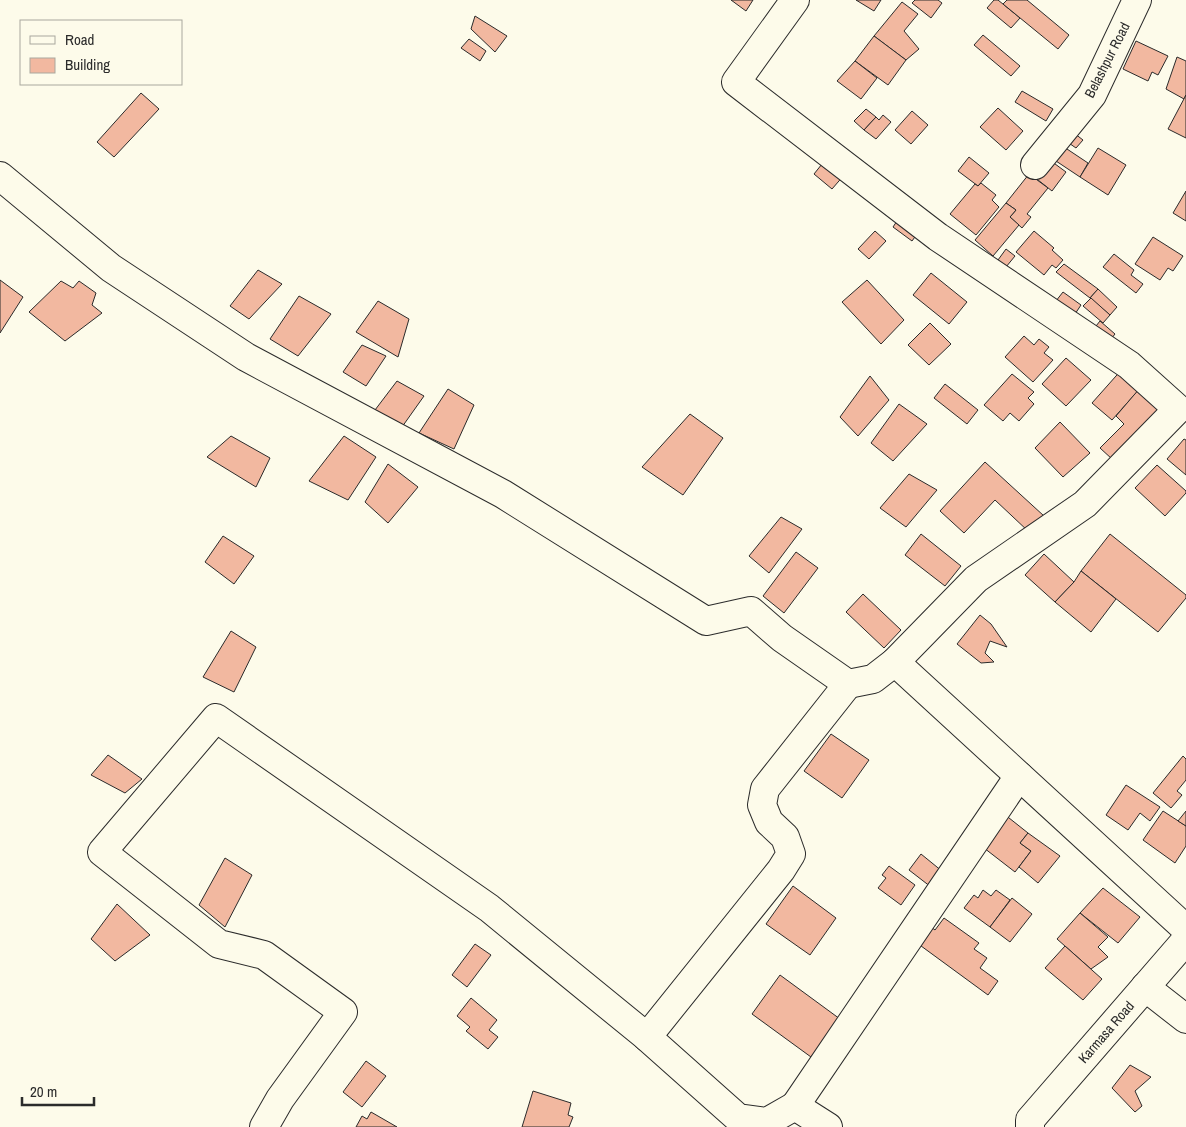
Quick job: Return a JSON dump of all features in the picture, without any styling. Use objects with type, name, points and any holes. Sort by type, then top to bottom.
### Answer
[{"type":"street","points":[[647,1037],[782,870],[791,854],[785,838],[769,822],[762,805],[765,789],[848,684],[873,678],[895,662],[976,579],[1085,504],[1178,409],[1129,365],[938,237],[736,82],[795,0]]},
{"type":"street","name":"Belashpur Road","points":[[1035,165],[1092,95],[1137,0]]},
{"type":"street","points":[[0,176],[111,268],[246,357],[503,494],[706,621],[750,611],[782,638],[848,684]]},
{"type":"street","points":[[895,662],[1186,929]]},
{"type":"street","points":[[264,1127],[280,1099],[343,1012],[264,955],[219,944],[102,852],[216,718],[489,908],[647,1037],[738,1118],[766,1122],[795,1106],[1019,776]]},
{"type":"street","name":"Karmasa Road","points":[[1030,1127],[1030,1120],[1186,940]]},
{"type":"street","points":[[1145,987],[1186,1019]]},
{"type":"street","points":[[795,1106],[828,1127]]},
{"type":"building","points":[[731,0],[753,0],[746,11]]},
{"type":"building","points":[[856,0],[881,0],[874,11]]},
{"type":"building","points":[[915,0],[938,0],[942,3],[931,18],[912,3]]},
{"type":"building","points":[[994,0],[998,0],[1020,18],[1011,28],[987,8]]},
{"type":"building","points":[[1007,0],[1027,0],[1069,35],[1058,49],[1003,4]]},
{"type":"building","points":[[902,2],[918,14],[904,31],[919,49],[906,60],[874,36]]},
{"type":"building","points":[[475,16],[507,36],[495,52],[471,29]]},
{"type":"building","points":[[983,35],[1020,66],[1011,76],[974,45]]},
{"type":"building","points":[[874,36],[906,60],[888,85],[855,61]]},
{"type":"building","points":[[469,39],[486,51],[480,61],[461,48]]},
{"type":"building","points":[[1136,41],[1168,56],[1158,75],[1152,72],[1148,81],[1123,69]]},
{"type":"building","points":[[1177,57],[1186,61],[1186,95],[1184,99],[1166,89]]},
{"type":"building","points":[[855,61],[877,78],[861,99],[837,81]]},
{"type":"building","points":[[1022,91],[1053,109],[1046,121],[1015,102]]},
{"type":"building","points":[[141,93],[159,109],[114,157],[97,142]]},
{"type":"building","points":[[1186,95],[1186,138],[1168,129]]},
{"type":"building","points":[[998,108],[1023,131],[1006,150],[980,127]]},
{"type":"building","points":[[866,109],[876,117],[864,130],[854,121]]},
{"type":"building","points":[[912,111],[928,125],[911,144],[895,130]]},
{"type":"building","points":[[883,115],[891,122],[876,139],[864,130],[876,117],[879,120]]},
{"type":"building","points":[[1070,130],[1083,140],[1076,148],[1063,139]]},
{"type":"building","points":[[1061,145],[1088,163],[1080,177],[1050,157]]},
{"type":"building","points":[[1098,148],[1126,165],[1108,195],[1080,177]]},
{"type":"building","points":[[969,157],[989,173],[978,186],[958,171]]},
{"type":"building","points":[[1047,158],[1066,172],[1052,191],[1033,176]]},
{"type":"building","points":[[826,159],[845,174],[832,189],[814,174]]},
{"type":"building","points":[[1029,174],[1048,188],[1027,214],[1031,217],[1022,228],[1010,217],[1016,210],[1006,203]]},
{"type":"building","points":[[981,183],[996,195],[992,200],[999,207],[976,235],[950,214],[975,184],[978,186]]},
{"type":"building","points":[[1186,191],[1186,221],[1173,213]]},
{"type":"building","points":[[1006,203],[1016,210],[1010,217],[1019,225],[993,256],[975,240]]},
{"type":"building","points":[[901,215],[920,230],[912,241],[893,227]]},
{"type":"building","points":[[875,231],[886,241],[869,259],[858,249]]},
{"type":"building","points":[[1034,231],[1054,248],[1052,250],[1063,260],[1056,268],[1052,265],[1044,275],[1016,252]]},
{"type":"building","points":[[1153,237],[1183,256],[1173,271],[1168,268],[1160,280],[1135,264]]},
{"type":"building","points":[[1006,249],[1015,256],[1006,267],[998,260]]},
{"type":"building","points":[[1114,254],[1134,270],[1131,275],[1143,284],[1136,293],[1103,267]]},
{"type":"building","points":[[1064,264],[1098,289],[1090,298],[1056,272]]},
{"type":"building","points":[[258,270],[282,284],[249,319],[230,306]]},
{"type":"building","points":[[931,273],[967,302],[949,324],[913,295]]},
{"type":"building","points":[[0,280],[23,297],[0,333]]},
{"type":"building","points":[[867,280],[904,320],[881,344],[842,302]]},
{"type":"building","points":[[61,281],[73,288],[79,281],[96,293],[92,305],[102,313],[65,341],[29,312]]},
{"type":"building","points":[[1098,289],[1117,307],[1110,315],[1090,298]]},
{"type":"building","points":[[1063,292],[1081,305],[1071,320],[1052,306]]},
{"type":"building","points":[[299,296],[331,314],[298,356],[270,339]]},
{"type":"building","points":[[1091,298],[1110,315],[1103,323],[1083,306]]},
{"type":"building","points":[[378,301],[409,319],[398,357],[356,332]]},
{"type":"building","points":[[1100,321],[1115,334],[1107,344],[1092,331]]},
{"type":"building","points":[[930,323],[951,344],[929,365],[908,345]]},
{"type":"building","points":[[1024,336],[1034,345],[1039,339],[1049,347],[1044,353],[1053,360],[1033,382],[1005,357]]},
{"type":"building","points":[[362,345],[386,356],[366,386],[343,372]]},
{"type":"building","points":[[1066,358],[1091,380],[1066,406],[1042,384]]},
{"type":"building","points":[[1124,367],[1144,384],[1112,420],[1092,403]]},
{"type":"building","points":[[1012,374],[1034,392],[1028,398],[1034,404],[1019,421],[1010,413],[1003,421],[984,405]]},
{"type":"building","points":[[870,376],[889,400],[858,436],[840,417]]},
{"type":"building","points":[[397,381],[424,396],[402,427],[375,410]]},
{"type":"building","points":[[945,384],[978,410],[967,424],[934,398]]},
{"type":"building","points":[[1140,388],[1162,410],[1112,459],[1100,448],[1124,424],[1116,416]]},
{"type":"building","points":[[448,389],[474,405],[454,449],[419,433]]},
{"type":"building","points":[[899,404],[927,424],[893,461],[871,443]]},
{"type":"building","points":[[690,414],[723,438],[683,495],[642,467]]},
{"type":"building","points":[[1060,422],[1090,453],[1063,477],[1035,448]]},
{"type":"building","points":[[231,436],[270,458],[256,487],[207,457]]},
{"type":"building","points":[[344,436],[376,457],[348,500],[309,481]]},
{"type":"building","points":[[1184,439],[1186,440],[1186,475],[1167,459]]},
{"type":"building","points":[[985,462],[1044,516],[1029,532],[995,500],[964,533],[940,511]]},
{"type":"building","points":[[388,464],[418,487],[388,523],[365,502]]},
{"type":"building","points":[[1157,465],[1186,491],[1165,516],[1135,488]]},
{"type":"building","points":[[909,474],[937,490],[906,527],[880,508]]},
{"type":"building","points":[[781,517],[802,529],[769,573],[749,556]]},
{"type":"building","points":[[921,534],[961,566],[945,586],[905,555]]},
{"type":"building","points":[[1110,534],[1186,595],[1186,598],[1158,632],[1081,571]]},
{"type":"building","points":[[223,536],[254,556],[234,584],[205,562]]},
{"type":"building","points":[[796,552],[818,568],[784,613],[763,596]]},
{"type":"building","points":[[1044,554],[1074,582],[1055,602],[1025,575]]},
{"type":"building","points":[[1081,571],[1116,599],[1091,632],[1055,602],[1074,582]]},
{"type":"building","points":[[863,594],[901,630],[884,648],[846,612]]},
{"type":"building","points":[[980,615],[991,624],[1007,647],[990,641],[985,653],[994,662],[981,663],[957,644]]},
{"type":"building","points":[[231,631],[256,647],[234,692],[203,677]]},
{"type":"building","points":[[831,734],[869,760],[842,798],[804,771]]},
{"type":"building","points":[[108,755],[142,779],[125,793],[91,775]]},
{"type":"building","points":[[1183,756],[1186,759],[1186,780],[1177,791],[1182,795],[1171,808],[1153,793]]},
{"type":"building","points":[[1126,785],[1160,807],[1150,821],[1140,813],[1128,830],[1106,815]]},
{"type":"building","points":[[999,810],[1028,833],[1020,843],[1031,851],[1015,872],[975,841]]},
{"type":"building","points":[[1163,811],[1186,826],[1186,846],[1175,863],[1143,840]]},
{"type":"building","points":[[1186,811],[1186,826],[1178,821]]},
{"type":"building","points":[[1028,833],[1060,856],[1038,883],[1019,867],[1031,851],[1020,843]]},
{"type":"building","points":[[921,854],[948,876],[931,887],[909,870]]},
{"type":"building","points":[[225,858],[252,875],[225,927],[199,905]]},
{"type":"building","points":[[889,866],[915,885],[901,905],[878,888],[886,878],[882,875]]},
{"type":"building","points":[[793,886],[836,918],[810,955],[766,924]]},
{"type":"building","points":[[1103,888],[1140,917],[1118,943],[1080,913]]},
{"type":"building","points":[[983,890],[991,896],[996,890],[1010,900],[990,927],[964,908],[974,895],[978,898]]},
{"type":"building","points":[[1012,898],[1032,914],[1010,942],[990,927]]},
{"type":"building","points":[[117,904],[150,935],[115,961],[91,939]]},
{"type":"building","points":[[1080,913],[1108,937],[1098,947],[1108,957],[1091,969],[1057,939]]},
{"type":"building","points":[[944,918],[979,943],[974,949],[987,958],[980,968],[998,981],[988,995],[917,943],[930,926],[935,930]]},
{"type":"building","points":[[475,944],[491,955],[467,987],[452,975]]},
{"type":"building","points":[[1065,946],[1102,979],[1083,1000],[1045,968]]},
{"type":"building","points":[[780,975],[840,1019],[811,1057],[752,1014]]},
{"type":"building","points":[[471,998],[497,1020],[489,1030],[498,1037],[488,1049],[466,1031],[470,1027],[457,1016]]},
{"type":"building","points":[[366,1061],[386,1076],[362,1107],[343,1092]]},
{"type":"building","points":[[1130,1065],[1151,1077],[1135,1091],[1142,1106],[1135,1112],[1112,1088]]},
{"type":"building","points":[[533,1091],[571,1103],[568,1115],[573,1117],[569,1127],[522,1127]]},
{"type":"building","points":[[371,1112],[397,1127],[356,1127],[362,1116],[367,1119]]}]
